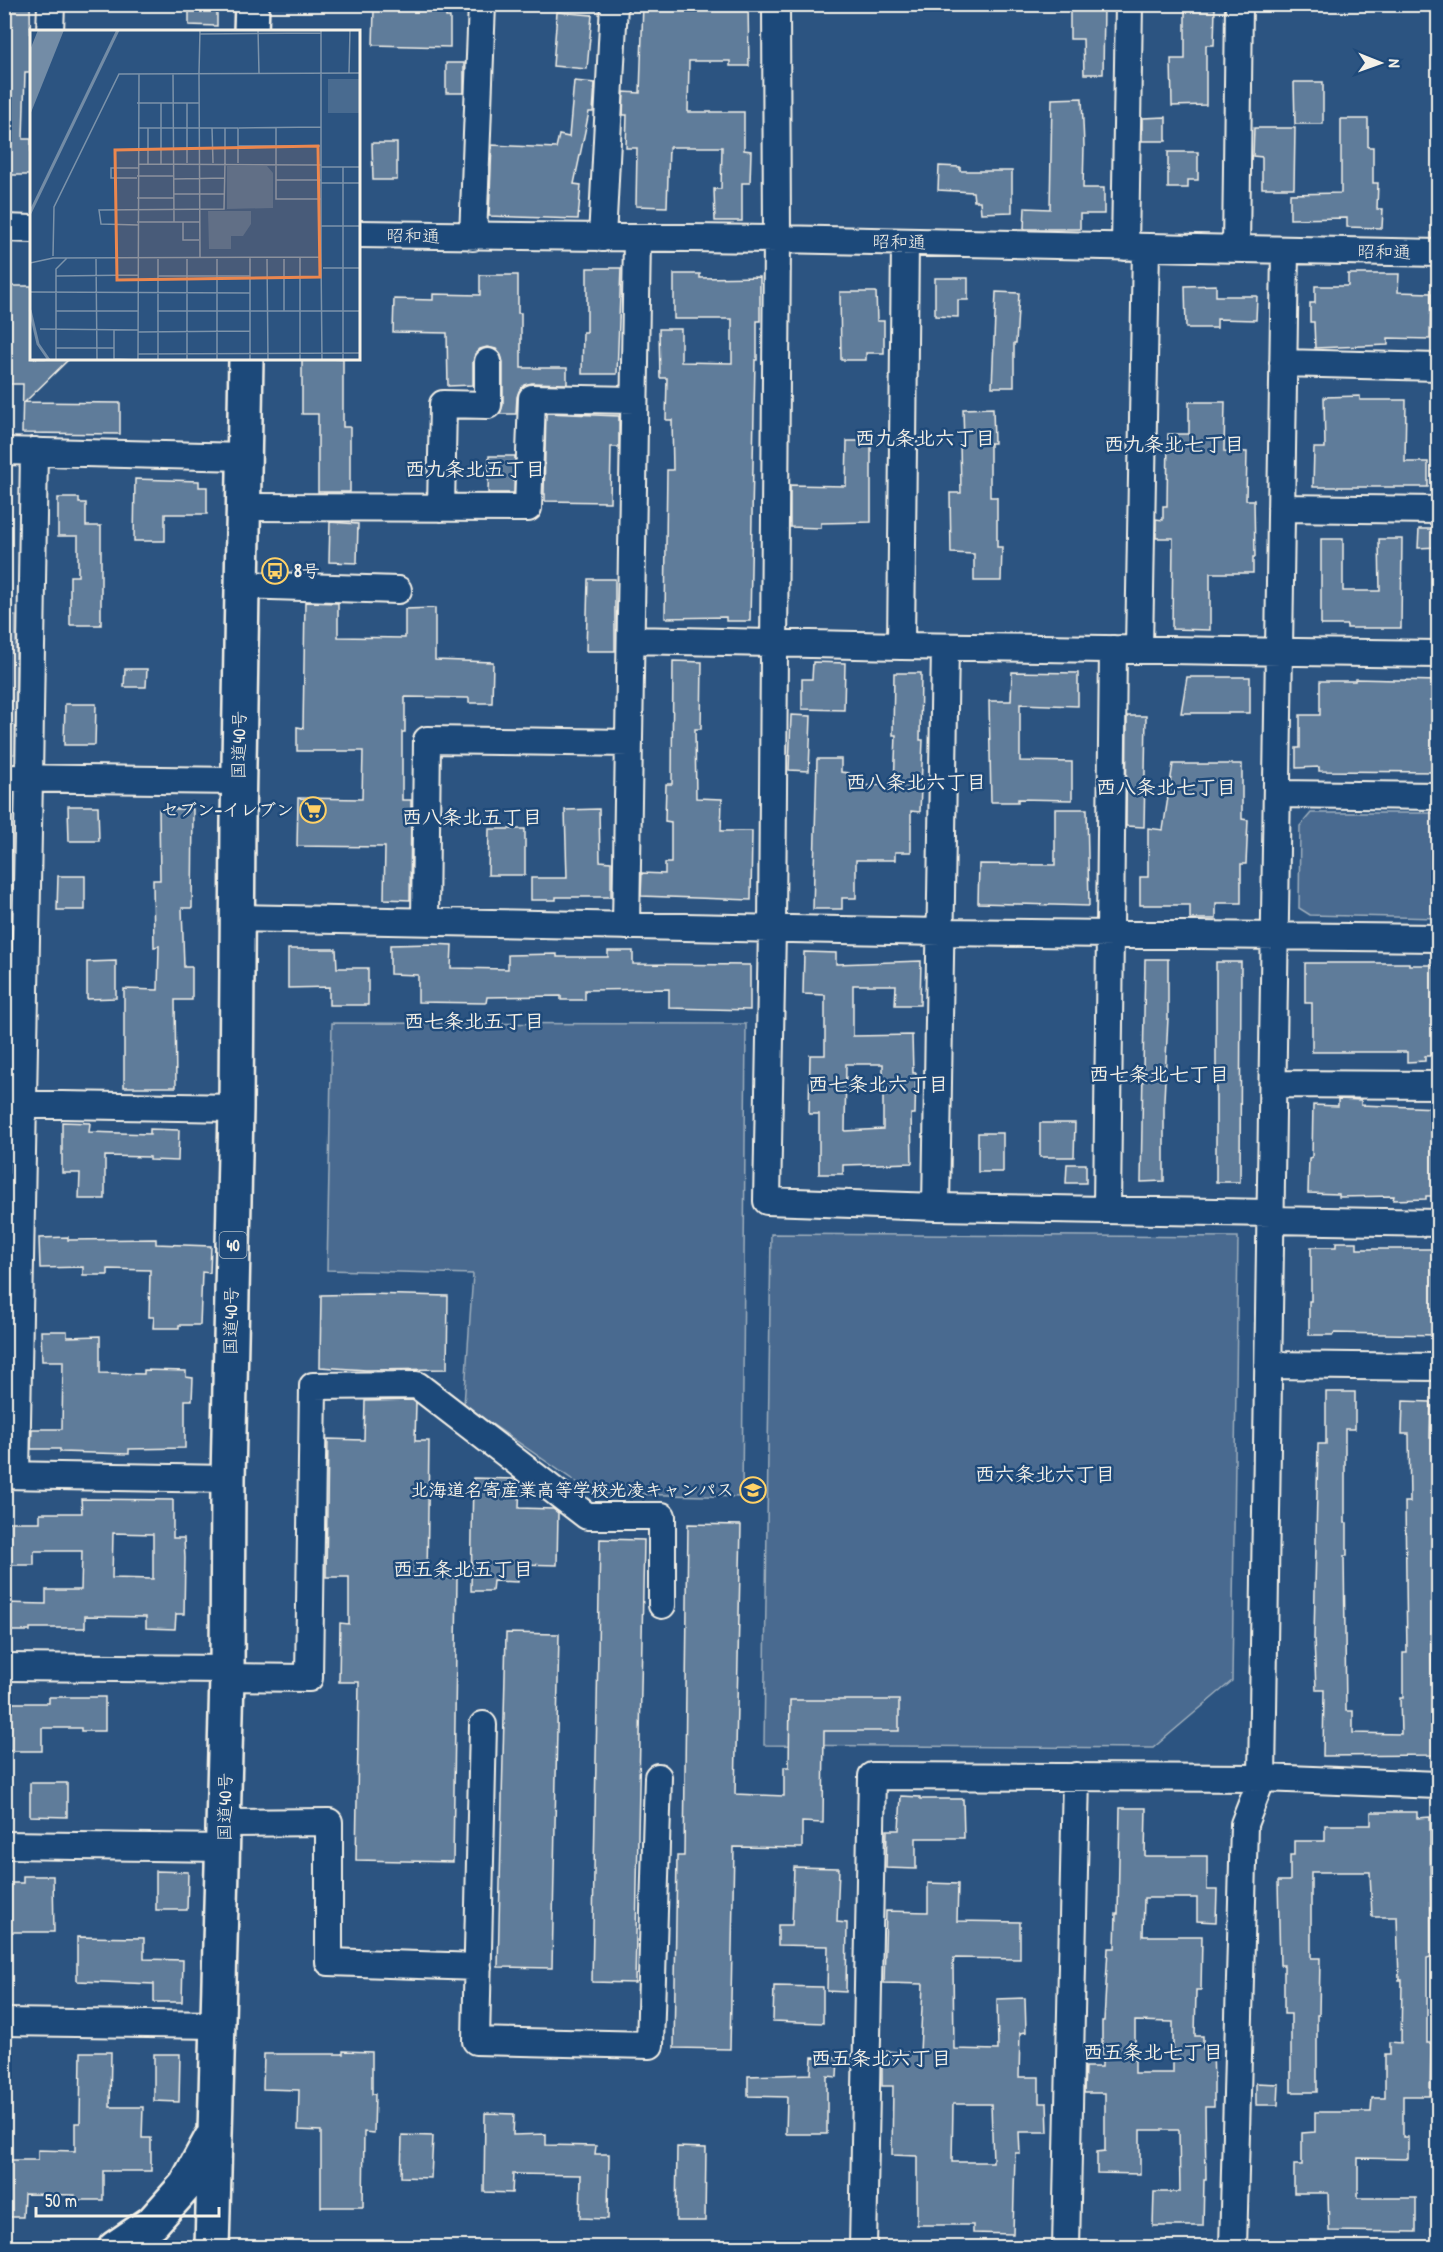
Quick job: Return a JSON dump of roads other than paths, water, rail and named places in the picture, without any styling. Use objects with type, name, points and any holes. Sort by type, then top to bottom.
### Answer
[{"type":"highway","points":[[251,30],[252,4]]},
{"type":"highway","name":"国道40号","points":[[212,2247],[227,1673],[228,1479],[236,1108],[238,780],[246,360]]},
{"type":"highway","points":[[115,2247],[153,2222],[186,2186],[215,2132]]},
{"type":"street","points":[[50,30],[51,4]]},
{"type":"street","points":[[473,237],[482,4]]},
{"type":"street","points":[[602,238],[614,4]]},
{"type":"street","points":[[776,4],[777,239],[772,929],[767,1201],[1107,1210],[1438,1223]]},
{"type":"street","points":[[1107,1210],[1110,934],[1126,649],[1135,247],[1129,4]]},
{"type":"street","points":[[1236,249],[1239,4]]},
{"type":"street","points":[[4,228],[30,229]]},
{"type":"street","name":"昭和通","points":[[360,234],[777,239],[1438,253]]},
{"type":"street","points":[[626,926],[637,238]]},
{"type":"street","points":[[901,646],[905,242]]},
{"type":"street","points":[[1233,2247],[1244,1824],[1262,1778],[1285,250]]},
{"type":"street","points":[[441,508],[443,404],[488,405],[488,362]]},
{"type":"street","points":[[1283,363],[1438,367]]},
{"type":"street","points":[[243,507],[528,508],[532,398],[634,400]]},
{"type":"street","points":[[4,451],[244,457]]},
{"type":"street","points":[[34,451],[17,778],[10,1475],[228,1479]]},
{"type":"street","points":[[1281,508],[1438,510]]},
{"type":"street","points":[[242,585],[398,590]]},
{"type":"street","points":[[631,640],[1438,654]]},
{"type":"street","points":[[936,1207],[945,647]]},
{"type":"street","points":[[425,921],[427,740],[628,742]]},
{"type":"street","points":[[17,778],[238,780]]},
{"type":"street","points":[[1277,794],[1438,796]]},
{"type":"street","points":[[238,918],[940,933],[1438,938]]},
{"type":"street","points":[[1273,1084],[1438,1084]]},
{"type":"street","points":[[14,1104],[236,1108]]},
{"type":"street","points":[[1268,1365],[1438,1367]]},
{"type":"street","points":[[4,1667],[227,1673],[309,1678],[313,1386],[417,1385],[587,1516],[662,1516],[662,1605]]},
{"type":"street","points":[[483,1725],[476,2042],[650,2044],[658,1778]]},
{"type":"street","points":[[863,2247],[872,1776],[1262,1778],[1438,1785]]},
{"type":"street","points":[[1066,2247],[1076,1776]]},
{"type":"street","points":[[4,1845],[224,1835],[329,1822],[329,1962],[478,1967]]},
{"type":"street","points":[[4,2022],[219,2025]]},
{"type":"place","name":"8号","points":[[275,571]]},
{"type":"place","name":"セブン-イレブン","points":[[313,810]]},
{"type":"place","name":"北海道名寄産業高等学校光凌キャンパス","points":[[753,1490]]},
{"type":"district","name":"西九条北六丁目","points":[[925,438]]},
{"type":"district","name":"西九条北七丁目","points":[[1174,444]]},
{"type":"district","name":"西九条北五丁目","points":[[475,469]]},
{"type":"district","name":"西八条北六丁目","points":[[916,782]]},
{"type":"district","name":"西八条北七丁目","points":[[1166,787]]},
{"type":"district","name":"西八条北五丁目","points":[[472,817]]},
{"type":"district","name":"西七条北五丁目","points":[[474,1021]]},
{"type":"district","name":"西七条北七丁目","points":[[1159,1074]]},
{"type":"district","name":"西七条北六丁目","points":[[878,1084]]},
{"type":"district","name":"西六条北六丁目","points":[[1045,1474]]},
{"type":"district","name":"西五条北五丁目","points":[[463,1569]]},
{"type":"district","name":"西五条北七丁目","points":[[1153,2052]]},
{"type":"district","name":"西五条北六丁目","points":[[881,2058]]}]
